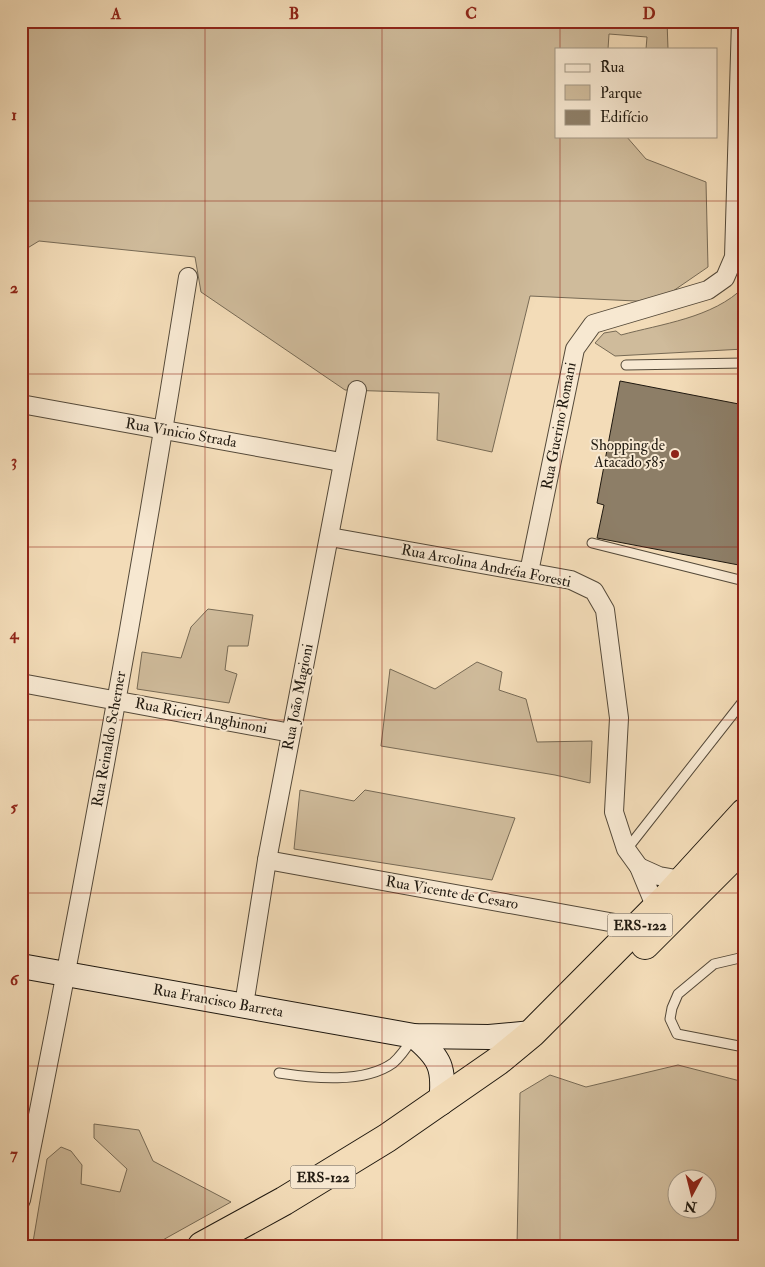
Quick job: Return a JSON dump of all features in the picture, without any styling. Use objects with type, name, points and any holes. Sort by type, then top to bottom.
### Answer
[{"type":"highway","name":"ERS-122","points":[[202,1246],[284,1201],[441,1103],[532,1033],[647,918],[744,813]]},
{"type":"highway","name":"ERS-122","points":[[532,1033],[562,1018],[611,977],[655,936],[744,846]]},
{"type":"street","name":"Rua Guerino Romani","points":[[529,572],[575,349],[593,324],[708,290],[725,278],[734,258],[739,232],[741,21]]},
{"type":"street","name":"Rua Reinaldo Scherner","points":[[21,1200],[67,974],[164,430],[188,278]]},
{"type":"street","name":"Rua João Magioni","points":[[244,1005],[267,860],[330,537],[341,462],[357,390]]},
{"type":"street","name":"Rua Vinicio Strada","points":[[21,404],[341,462]]},
{"type":"street","name":"Rua Arcolina Andréia Foresti","points":[[330,537],[571,580],[594,590],[605,610],[619,718],[614,812],[626,849],[639,867],[647,918]]},
{"type":"street","name":"Rua Ricieri Anghinoni","points":[[21,683],[116,699],[291,733]]},
{"type":"street","name":"Rua Vicente de Cesaro","points":[[267,860],[647,918]]},
{"type":"street","points":[[639,867],[659,876],[682,880]]},
{"type":"street","name":"Rua Francisco Barreta","points":[[21,966],[414,1036],[489,1037],[532,1033]]},
{"type":"street","points":[[414,1036],[429,1048],[441,1065],[444,1080],[441,1103]]},
{"type":"lane","points":[[626,364],[744,363]]},
{"type":"lane","points":[[592,543],[744,581]]},
{"type":"lane","points":[[626,849],[744,700]]},
{"type":"lane","points":[[744,956],[714,964],[678,994],[670,1019],[677,1034],[744,1047]]},
{"type":"lane","points":[[279,1073],[335,1079],[380,1069],[393,1062],[414,1036]]},
{"type":"green space","points":[[21,21],[667,21],[668,48],[646,48],[647,37],[609,34],[608,48],[555,48],[555,138],[628,138],[646,159],[706,182],[708,267],[657,302],[530,296],[492,452],[437,440],[439,393],[345,390],[201,292],[195,257],[39,241],[21,252]]},
{"type":"green space","points":[[744,287],[744,349],[615,356],[595,343],[604,333],[616,331],[621,335],[702,313],[731,298]]},
{"type":"green space","points":[[208,609],[253,615],[248,646],[228,646],[225,670],[237,674],[229,703],[137,689],[142,652],[181,658],[191,627]]},
{"type":"green space","points":[[477,662],[502,672],[499,690],[526,699],[537,742],[592,741],[590,783],[555,775],[381,746],[390,669],[435,689]]},
{"type":"green space","points":[[300,790],[354,801],[365,790],[515,818],[492,880],[294,849]]},
{"type":"green space","points":[[678,1065],[744,1082],[744,1246],[517,1246],[520,1093],[550,1075],[586,1087]]},
{"type":"green space","points":[[94,1124],[139,1130],[153,1161],[231,1202],[152,1246],[60,1246],[33,1242],[47,1159],[61,1147],[71,1151],[82,1165],[81,1184],[120,1192],[127,1169],[94,1138]]},
{"type":"building","name":"Shopping de Atacado 585","points":[[620,381],[744,405],[744,566],[597,538],[604,505],[597,503]]},
{"type":"place","name":"Shopping de Atacado 585","points":[[675,454]]}]
